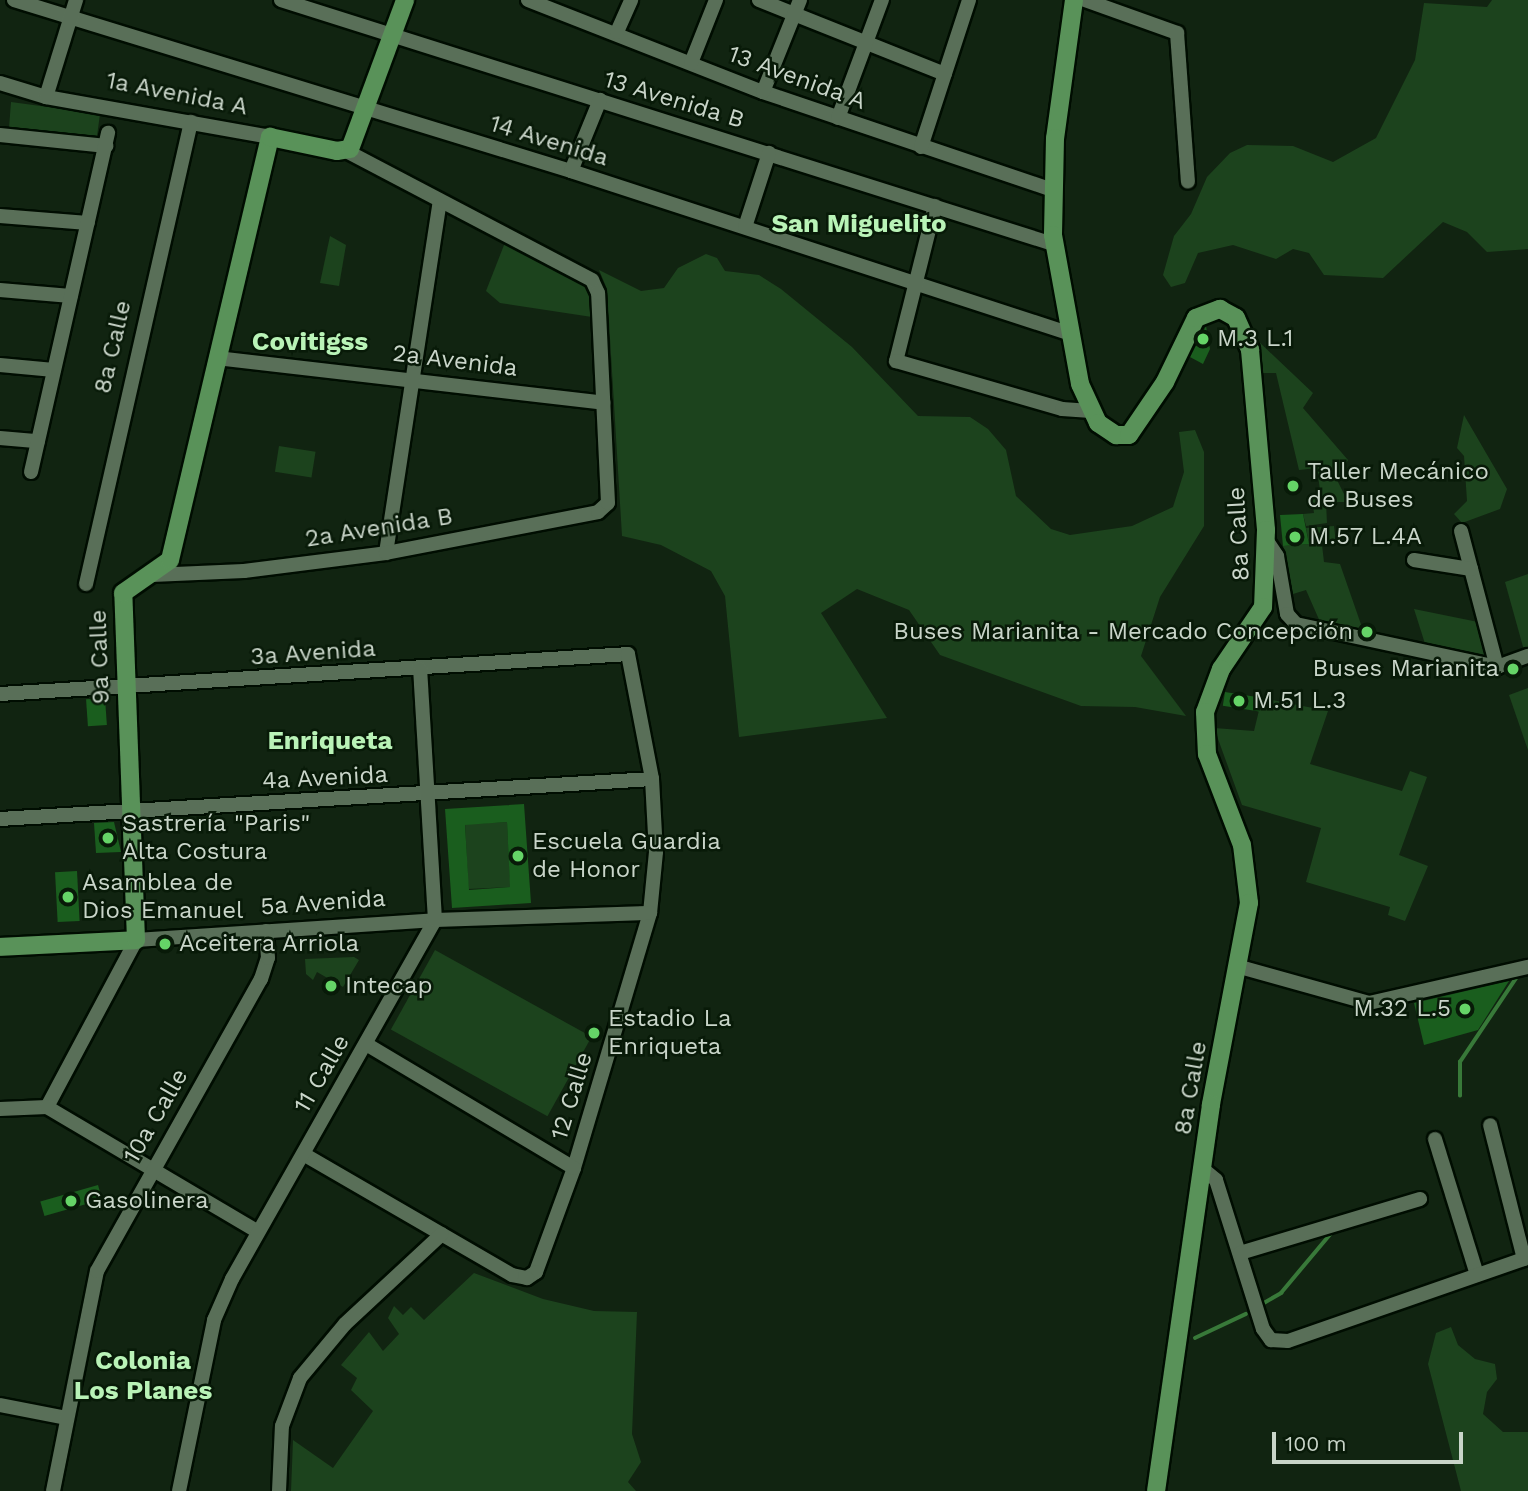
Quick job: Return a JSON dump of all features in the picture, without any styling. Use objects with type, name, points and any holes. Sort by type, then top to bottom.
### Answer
[{"type":"main road","points":[[346,151],[367,108],[405,0]]},
{"type":"main road","points":[[1074,0],[1053,190],[1053,244],[1068,333],[1091,411]]},
{"type":"main road","name":"1a Avenida A","points":[[270,137],[346,151]]},
{"type":"main road","name":"9a Calle","points":[[136,940],[133,812],[122,595],[128,586],[166,566],[173,551],[270,137]]},
{"type":"main road","name":"8a Calle","points":[[1091,411],[1109,431],[1130,434],[1196,318],[1215,309],[1231,314],[1249,342],[1267,541],[1263,607],[1221,669],[1205,712],[1208,754],[1233,814],[1247,871],[1249,903],[1203,1169],[1156,1491]]},
{"type":"main road","name":"5a Avenida","points":[[0,947],[136,940]]},
{"type":"street","name":"14 Avenida","points":[[14,0],[571,171],[1068,333]]},
{"type":"street","points":[[46,97],[76,0]]},
{"type":"street","name":"13 Avenida B","points":[[281,0],[1053,244]]},
{"type":"street","name":"13 Avenida A","points":[[528,0],[617,32],[763,92],[1053,190]]},
{"type":"street","points":[[617,32],[631,0]]},
{"type":"street","points":[[691,63],[716,0]]},
{"type":"street","points":[[759,0],[798,7],[868,44],[945,74]]},
{"type":"street","points":[[838,118],[868,44],[882,0]]},
{"type":"street","points":[[921,147],[969,0]]},
{"type":"street","points":[[1085,0],[1177,33],[1188,182]]},
{"type":"street","points":[[763,92],[798,7]]},
{"type":"street","name":"1a Avenida A","points":[[0,83],[46,97],[270,137]]},
{"type":"street","points":[[571,171],[600,100]]},
{"type":"street","name":"8a Calle","points":[[86,584],[191,122]]},
{"type":"street","points":[[0,135],[107,139],[31,471]]},
{"type":"street","name":"1a Avenida A","points":[[346,151],[440,202],[588,276],[597,288],[603,402]]},
{"type":"street","points":[[745,228],[769,153]]},
{"type":"street","points":[[386,553],[440,202]]},
{"type":"street","points":[[935,206],[915,283],[899,363],[1062,409],[1091,411]]},
{"type":"street","points":[[0,216],[88,223]]},
{"type":"street","points":[[0,290],[71,296]]},
{"type":"street","name":"2a Avenida","points":[[217,358],[411,378],[603,402]]},
{"type":"street","points":[[0,365],[54,370]]},
{"type":"street","name":"2a Avenida B","points":[[152,575],[232,572],[386,553],[598,512],[608,503],[603,402]]},
{"type":"street","points":[[0,438],[38,441]]},
{"type":"street","points":[[1461,531],[1497,667]]},
{"type":"street","points":[[1267,541],[1277,556],[1287,614],[1296,624],[1497,667],[1528,656]]},
{"type":"street","points":[[1414,560],[1471,569]]},
{"type":"street","name":"3a Avenida","points":[[0,694],[126,690],[628,654]]},
{"type":"street","name":"12 Calle","points":[[442,1234],[512,1275],[527,1279],[536,1272],[574,1168],[650,913],[656,852],[652,779],[628,654]]},
{"type":"street","points":[[420,668],[425,794],[435,920]]},
{"type":"street","name":"4a Avenida","points":[[0,819],[652,779]]},
{"type":"street","name":"5a Avenida","points":[[136,940],[435,920],[650,913]]},
{"type":"street","name":"11 Calle","points":[[179,1491],[214,1320],[257,1231],[435,920]]},
{"type":"street","name":"10a Calle","points":[[53,1491],[97,1271],[150,1172],[261,979],[268,958],[266,931]]},
{"type":"street","name":"9a Calle","points":[[47,1107],[136,940]]},
{"type":"street","points":[[1240,967],[1369,1003],[1522,969]]},
{"type":"street","points":[[366,1044],[574,1168]]},
{"type":"street","points":[[0,1109],[47,1107],[150,1172],[257,1231]]},
{"type":"street","points":[[1203,1169],[1216,1180],[1260,1323],[1275,1341],[1300,1338],[1524,1259],[1490,1125]]},
{"type":"street","points":[[1435,1139],[1477,1275]]},
{"type":"street","points":[[279,1491],[282,1426],[300,1378],[345,1324],[442,1234],[303,1154]]},
{"type":"street","points":[[1240,1253],[1420,1199]]},
{"type":"street","points":[[0,1405],[67,1418]]},
{"type":"green space","points":[[1492,0],[1528,0],[1528,249],[1487,252],[1467,232],[1443,222],[1383,278],[1324,275],[1309,253],[1293,249],[1276,259],[1233,245],[1198,253],[1185,283],[1171,287],[1163,275],[1174,236],[1191,214],[1207,177],[1230,153],[1247,145],[1293,146],[1333,162],[1376,138],[1415,60],[1424,3],[1487,7]]},
{"type":"green space","points":[[11,102],[100,114],[97,136],[9,128]]},
{"type":"green space","points":[[330,236],[346,245],[339,286],[320,283]]},
{"type":"green space","points":[[506,240],[588,287],[592,317],[500,303],[486,291]]},
{"type":"green space","points":[[706,254],[717,258],[725,271],[759,275],[781,289],[852,347],[918,416],[970,417],[988,429],[1006,450],[1016,496],[1051,529],[1070,535],[1132,526],[1173,507],[1184,472],[1179,432],[1195,430],[1204,452],[1204,526],[1160,597],[1141,656],[1186,716],[1135,707],[1081,706],[940,655],[909,610],[857,589],[821,613],[887,718],[739,737],[725,596],[711,571],[661,545],[622,536],[607,289],[599,270],[641,291],[664,288],[678,268]]},
{"type":"green space","points":[[1256,339],[1313,393],[1303,408],[1348,460],[1337,480],[1348,502],[1326,502],[1327,523],[1306,526],[1303,514],[1314,513],[1312,499],[1321,498],[1317,468],[1299,470],[1276,373],[1260,373]]},
{"type":"green space","points":[[1464,415],[1507,489],[1500,509],[1462,523],[1454,514],[1467,501],[1464,456],[1457,448]]},
{"type":"green space","points":[[279,446],[316,452],[311,477],[275,472]]},
{"type":"green space","points":[[1334,526],[1336,543],[1322,545],[1324,562],[1340,564],[1364,633],[1321,624],[1306,590],[1293,594],[1283,546],[1309,544],[1306,528]]},
{"type":"green space","points":[[1528,574],[1528,653],[1525,654],[1505,582]]},
{"type":"green space","points":[[1414,609],[1483,623],[1494,664],[1427,650]]},
{"type":"green space","points":[[1528,688],[1528,750],[1509,695]]},
{"type":"green space","points":[[1262,698],[1328,711],[1310,764],[1402,791],[1410,771],[1427,777],[1399,855],[1428,866],[1405,921],[1388,915],[1390,907],[1306,882],[1321,828],[1242,805],[1214,728],[1254,731]]},
{"type":"green space","points":[[507,822],[510,887],[468,889],[465,824]]},
{"type":"green space","points":[[435,950],[592,1037],[547,1116],[391,1030]]},
{"type":"green space","points":[[354,957],[359,960],[343,987],[317,972],[313,980],[306,974],[305,959]]},
{"type":"green space","points":[[474,1273],[543,1299],[594,1311],[637,1312],[632,1434],[641,1462],[628,1482],[636,1491],[291,1491],[293,1440],[333,1468],[373,1411],[351,1390],[357,1378],[341,1365],[369,1332],[383,1351],[399,1334],[388,1318],[394,1306],[403,1315],[411,1307],[424,1320]]},
{"type":"green space","points":[[1451,1327],[1458,1345],[1475,1359],[1495,1364],[1497,1379],[1487,1392],[1483,1414],[1503,1432],[1528,1432],[1528,1491],[1461,1491],[1428,1364],[1436,1333]]},
{"type":"building","name":"M.3 L.1","points":[[1206,326],[1210,349],[1203,364],[1190,357]]},
{"type":"building","points":[[1303,514],[1309,544],[1283,546],[1280,515]]},
{"type":"building","name":"M.51 L.3","points":[[1225,692],[1262,698],[1259,712],[1223,706]]},
{"type":"building","points":[[105,698],[107,725],[88,726],[86,699]]},
{"type":"building","name":"Escuela Guardia de Honor","points":[[524,804],[531,903],[452,908],[445,809]],"holes":[[[507,822],[510,887],[469,890],[465,825]]]},
{"type":"building","name":"Sastrería \"Paris\" Alta Costura","points":[[114,822],[121,852],[96,853],[94,823]]},
{"type":"building","name":"Asamblea de Dios Emanuel","points":[[77,871],[80,921],[58,922],[55,872]]},
{"type":"building","points":[[1509,981],[1478,1030],[1424,1045],[1414,1003]]},
{"type":"building","name":"Gasolinera","points":[[98,1185],[102,1199],[44,1216],[40,1202]]},
{"type":"waterway","points":[[1460,1096],[1460,1062],[1519,974]]},
{"type":"waterway","points":[[1264,1303],[1281,1293],[1333,1231]]},
{"type":"waterway","points":[[1195,1338],[1246,1314]]},
{"type":"place","name":"M.3 L.1","points":[[1203,339]]},
{"type":"place","name":"Taller Mecánico de Buses","points":[[1293,486]]},
{"type":"place","name":"M.57 L.4A","points":[[1295,537]]},
{"type":"place","name":"Buses Marianita - Mercado Concepción","points":[[1367,632]]},
{"type":"place","name":"Buses Marianita","points":[[1513,669]]},
{"type":"place","name":"M.51 L.3","points":[[1239,701]]},
{"type":"place","name":"Sastrería \"Paris\" Alta Costura","points":[[108,838]]},
{"type":"place","name":"Escuela Guardia de Honor","points":[[518,856]]},
{"type":"place","name":"Asamblea de Dios Emanuel","points":[[68,897]]},
{"type":"place","name":"Aceitera Arriola","points":[[165,944]]},
{"type":"place","name":"Intecap","points":[[331,986]]},
{"type":"place","name":"M.32 L.5","points":[[1465,1009]]},
{"type":"place","name":"Estadio La Enriqueta","points":[[594,1033]]},
{"type":"place","name":"Gasolinera","points":[[71,1201]]},
{"type":"district","name":"San Miguelito","points":[[859,224]]},
{"type":"district","name":"Covitigss","points":[[310,342]]},
{"type":"district","name":"Enriqueta","points":[[330,741]]},
{"type":"district","name":"Colonia Los Planes","points":[[143,1376]]}]
